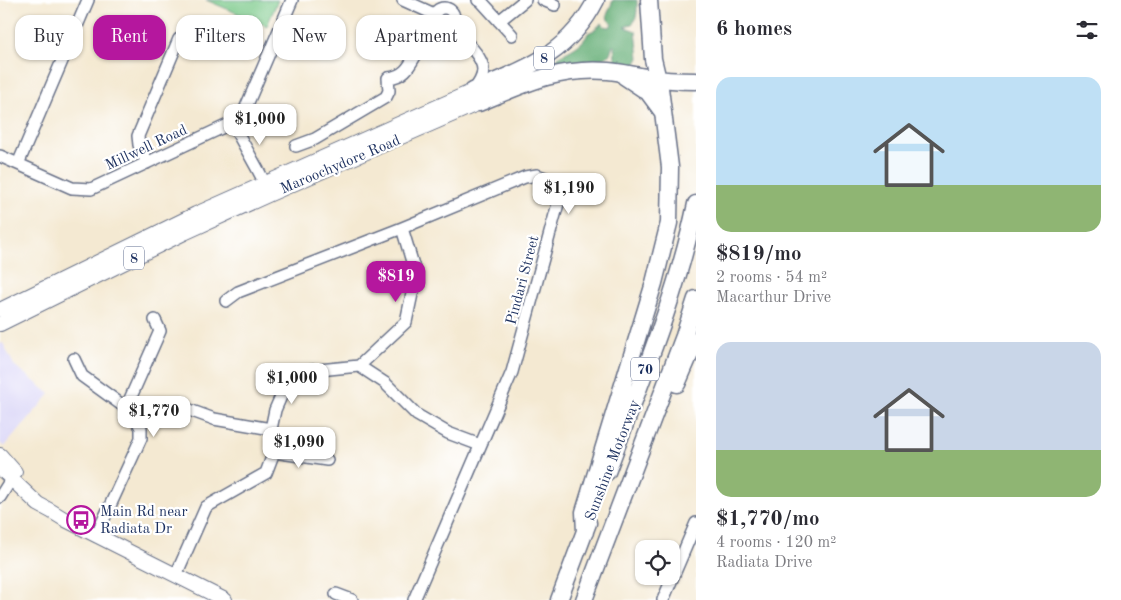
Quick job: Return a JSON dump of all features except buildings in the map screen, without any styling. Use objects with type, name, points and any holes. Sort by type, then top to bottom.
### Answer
[{"type":"highway","name":"Maroochydore Road","points":[[476,97],[555,50],[578,29],[591,11],[596,0]]},
{"type":"highway","points":[[584,532],[584,512],[654,283],[669,223],[670,167],[660,88],[652,45],[649,0]]},
{"type":"highway","name":"Maroochydore Road","points":[[476,97],[549,76],[582,71],[618,72],[696,81]]},
{"type":"highway","points":[[618,72],[648,92],[663,113]]},
{"type":"highway","name":"Sunshine Motorway","points":[[558,600],[667,311],[696,204]]},
{"type":"highway","name":"Sunshine Motorway","points":[[584,600],[684,336],[696,299]]},
{"type":"highway","points":[[600,559],[612,544],[656,433],[696,340]]},
{"type":"main road","name":"Maroochydore Road","points":[[0,310],[180,221],[267,188],[476,97]]},
{"type":"main road","name":"Maroochydore Road","points":[[0,324],[184,234],[267,188]]},
{"type":"main road","points":[[0,455],[13,475],[38,504],[96,536],[225,600]]},
{"type":"main road","points":[[0,468],[13,475]]},
{"type":"street","points":[[18,164],[88,0]]},
{"type":"street","name":"Millwell Road","points":[[0,156],[72,188],[90,190],[232,123],[243,114],[292,0]]},
{"type":"street","points":[[403,0],[434,14],[440,8],[447,8],[452,11],[453,15]]},
{"type":"street","points":[[478,0],[512,35]]},
{"type":"street","points":[[499,21],[525,0]]},
{"type":"street","points":[[543,0],[555,5]]},
{"type":"street","points":[[147,163],[139,145],[138,136],[176,47]]},
{"type":"street","points":[[476,55],[483,68],[476,97]]},
{"type":"street","points":[[296,146],[315,139],[386,97],[390,91],[388,78],[405,72],[412,60]]},
{"type":"street","points":[[232,123],[267,188]]},
{"type":"street","name":"Pindari Street","points":[[226,301],[238,292],[402,228],[525,177],[537,175],[548,179],[558,188],[560,200],[512,372],[414,600]]},
{"type":"street","points":[[176,575],[206,508],[266,473],[274,452],[271,429],[275,410],[286,387],[309,371],[359,366],[406,322],[416,275],[402,228]]},
{"type":"street","points":[[126,408],[160,331],[155,320]]},
{"type":"street","points":[[74,359],[82,376],[133,413],[141,428],[140,438],[132,458],[96,536]]},
{"type":"street","points":[[359,366],[385,383],[417,415],[448,433],[480,445]]},
{"type":"street","points":[[174,404],[214,419],[271,429]]},
{"type":"street","points":[[274,452],[327,460]]},
{"type":"street","points":[[0,496],[13,475]]},
{"type":"street","points":[[663,600],[695,526]]},
{"type":"street","points":[[336,594],[352,600]]},
{"type":"shaded area","points":[[3,343],[14,365],[50,394],[4,447],[0,443],[0,344]]},
{"type":"green space","points":[[206,0],[278,0],[267,26],[263,24],[263,15],[241,15]]},
{"type":"green space","points":[[613,0],[637,0],[635,21],[625,27],[636,31],[639,58],[635,65],[616,61],[613,45],[610,54],[605,58],[554,66],[551,70],[535,73],[533,71],[552,59],[557,61],[558,57],[583,41],[588,33],[602,23],[604,26],[610,27],[612,23],[608,20],[607,15]]},
{"type":"place","name":"Main Rd near Radiata Dr","points":[[81,520]]}]
